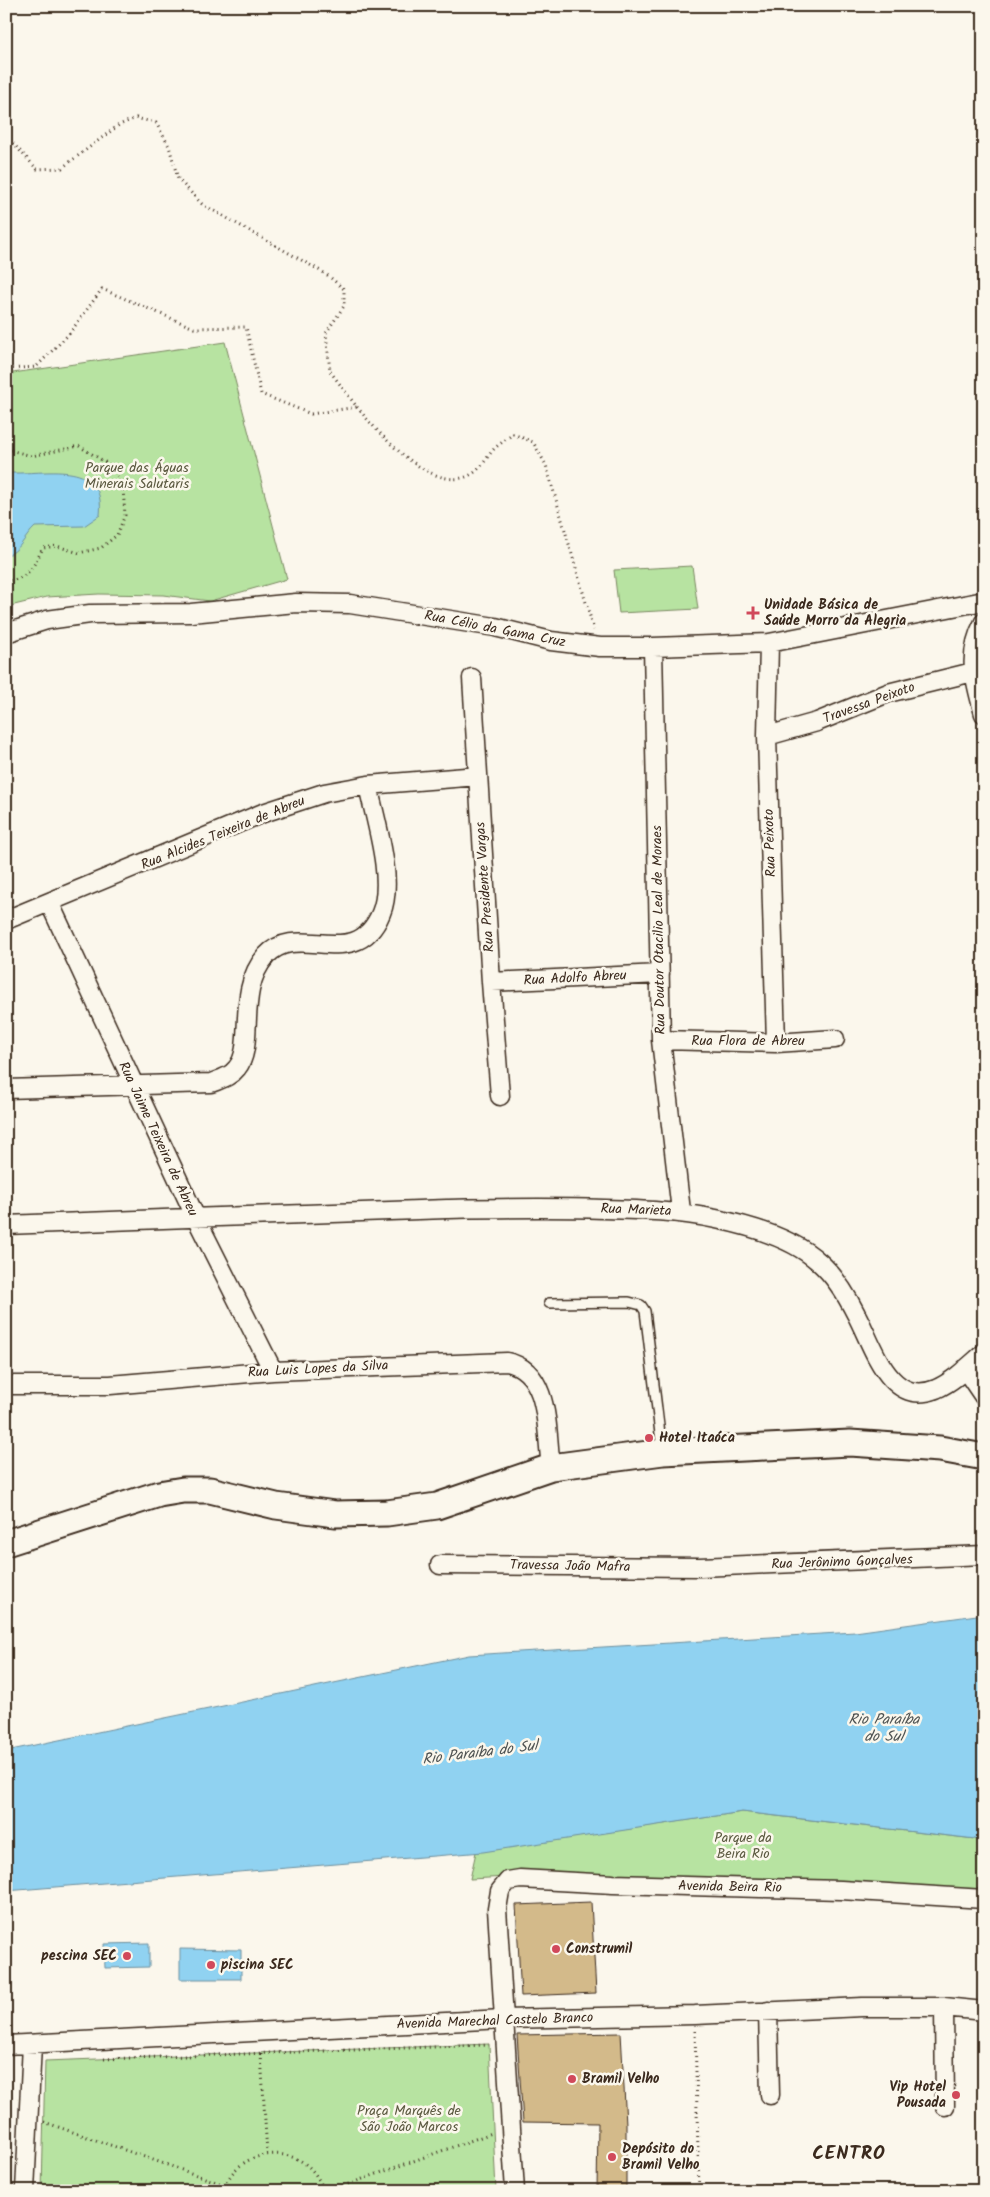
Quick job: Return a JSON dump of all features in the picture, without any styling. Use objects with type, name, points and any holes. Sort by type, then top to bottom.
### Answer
[{"type":"main road","points":[[6,1543],[159,1494],[183,1490],[210,1490],[276,1506],[335,1514],[387,1513],[437,1506],[551,1467],[663,1452],[850,1443],[940,1449],[984,1457]]},
{"type":"street","name":"Rua Célio da Gama Cruz","points":[[6,633],[47,620],[90,614],[191,614],[296,603],[350,604],[495,627],[551,641],[600,648],[653,647],[769,643],[984,601]]},
{"type":"street","points":[[984,622],[976,642],[973,672],[984,714]]},
{"type":"street","name":"Rua Peixoto","points":[[769,643],[767,736],[776,1043]]},
{"type":"street","name":"Rua Doutor Otacilio Leal de Moraes","points":[[653,647],[661,1040],[681,1211]]},
{"type":"street","name":"Travessa Peixoto","points":[[767,736],[817,722],[888,693],[973,672]]},
{"type":"street","name":"Rua Presidente Vargas","points":[[472,678],[500,1096]]},
{"type":"street","name":"Rua Alcides Teixeira de Abreu","points":[[6,920],[50,904],[263,813],[324,793],[368,785],[478,776]]},
{"type":"street","points":[[6,1089],[50,1086],[134,1086],[211,1083],[226,1078],[238,1067],[244,1050],[249,988],[256,970],[266,956],[278,945],[297,941],[338,946],[356,940],[371,929],[381,912],[385,890],[384,865],[368,785]]},
{"type":"street","name":"Rua Jaime Teixeira de Abreu","points":[[50,904],[196,1218],[272,1371]]},
{"type":"street","name":"Rua Adolfo Abreu","points":[[491,982],[660,974]]},
{"type":"street","name":"Rua Flora de Abreu","points":[[661,1040],[776,1043],[835,1039]]},
{"type":"street","name":"Rua Marieta","points":[[6,1225],[534,1207],[681,1211],[762,1232],[792,1245],[818,1261],[835,1280],[856,1312],[881,1366],[890,1379],[904,1389],[919,1393],[936,1389],[984,1353]]},
{"type":"street","name":"Rua Luis Lopes da Silva","points":[[6,1385],[110,1385],[272,1371],[499,1361],[514,1363],[528,1373],[542,1396],[551,1467]]},
{"type":"street","points":[[965,1369],[984,1397]]},
{"type":"street","name":"Rua Jerônimo Gonçalves","points":[[700,1567],[984,1555]]},
{"type":"street","name":"Travessa João Mafra","points":[[440,1565],[700,1567]]},
{"type":"street","name":"Avenida Beira Rio","points":[[503,2019],[497,1909],[504,1884],[508,1881],[520,1879],[614,1884],[841,1890],[984,1899]]},
{"type":"street","name":"Avenida Marechal Castelo Branco","points":[[6,2045],[503,2019],[695,2015],[862,2007],[944,2008],[984,2011]]},
{"type":"street","points":[[944,2008],[945,2106]]},
{"type":"street","points":[[768,2011],[770,2095]]},
{"type":"street","points":[[503,2019],[515,2191]]},
{"type":"street","points":[[25,2191],[32,2044]]},
{"type":"lane","points":[[548,1304],[629,1302],[642,1305],[646,1311],[663,1452]]},
{"type":"path","points":[[6,136],[37,169],[62,168],[119,125],[136,118],[156,123],[169,146],[178,179],[202,204],[326,274],[344,289],[344,306],[326,333],[330,371],[377,432],[427,472],[453,480],[475,472],[495,448],[513,434],[533,442],[546,465],[600,648]]},
{"type":"path","points":[[6,369],[36,367],[69,334],[102,289],[194,328],[246,327],[261,394],[311,414],[357,407]]},
{"type":"path","points":[[6,449],[32,456],[79,446],[113,467],[123,488],[125,515],[117,535],[101,548],[79,553],[57,546],[43,548],[32,568],[20,580],[6,581]]},
{"type":"path","points":[[695,2015],[699,2191]]},
{"type":"path","points":[[94,2060],[489,2044],[490,2054]]},
{"type":"path","points":[[261,2054],[266,2154]]},
{"type":"path","points":[[43,2132],[44,2114]]},
{"type":"path","points":[[44,2122],[225,2185]]},
{"type":"path","points":[[492,2124],[493,2143]]},
{"type":"path","points":[[329,2191],[492,2133]]},
{"type":"path","points":[[224,2191],[225,2185],[235,2170],[249,2159],[266,2154],[286,2155],[303,2162],[317,2175],[325,2191]]},
{"type":"green space","name":"Parque das Águas Minerais Salutaris","points":[[225,342],[287,579],[210,601],[163,595],[99,594],[47,597],[6,607],[6,374]]},
{"type":"green space","points":[[692,566],[698,609],[619,613],[614,570]]},
{"type":"green space","name":"Parque da Beira Rio","points":[[742,1812],[984,1840],[984,1892],[785,1879],[507,1877],[470,1879],[476,1852]]},
{"type":"green space","name":"Praça Marquês de São João Marcos","points":[[489,2044],[496,2191],[42,2191],[45,2061]]},
{"type":"water","points":[[58,472],[72,473],[85,477],[94,485],[99,497],[100,515],[84,526],[35,527],[15,551],[6,556],[6,474]]},
{"type":"water","name":"Rio Paraíba do Sul","points":[[984,1614],[984,1840],[742,1812],[483,1852],[6,1891],[6,1751],[469,1655],[855,1632]]},
{"type":"water","name":"pescina SEC","points":[[149,1943],[149,1967],[105,1968],[104,1944]]},
{"type":"water","name":"piscina SEC","points":[[180,1949],[241,1950],[241,1979],[180,1979]]},
{"type":"building","name":"Construmil","points":[[591,1902],[596,1993],[521,1996],[516,1905]]},
{"type":"building","name":"Bramil Velho","points":[[621,2033],[626,2124],[626,2191],[597,2191],[598,2123],[523,2122],[517,2035]]},
{"type":"place","name":"Unidade Básica de Saúde Morro da Alegria","points":[[753,613]]},
{"type":"place","name":"Hotel Itaóca","points":[[649,1438]]},
{"type":"place","name":"Construmil","points":[[556,1949]]},
{"type":"place","name":"pescina SEC","points":[[127,1956]]},
{"type":"place","name":"piscina SEC","points":[[211,1965]]},
{"type":"place","name":"Bramil Velho","points":[[572,2079]]},
{"type":"place","name":"Vip Hotel Pousada","points":[[956,2095]]},
{"type":"place","name":"Depósito do Bramil Velho","points":[[612,2157]]},
{"type":"district","name":"CENTRO","points":[[849,2154]]}]
